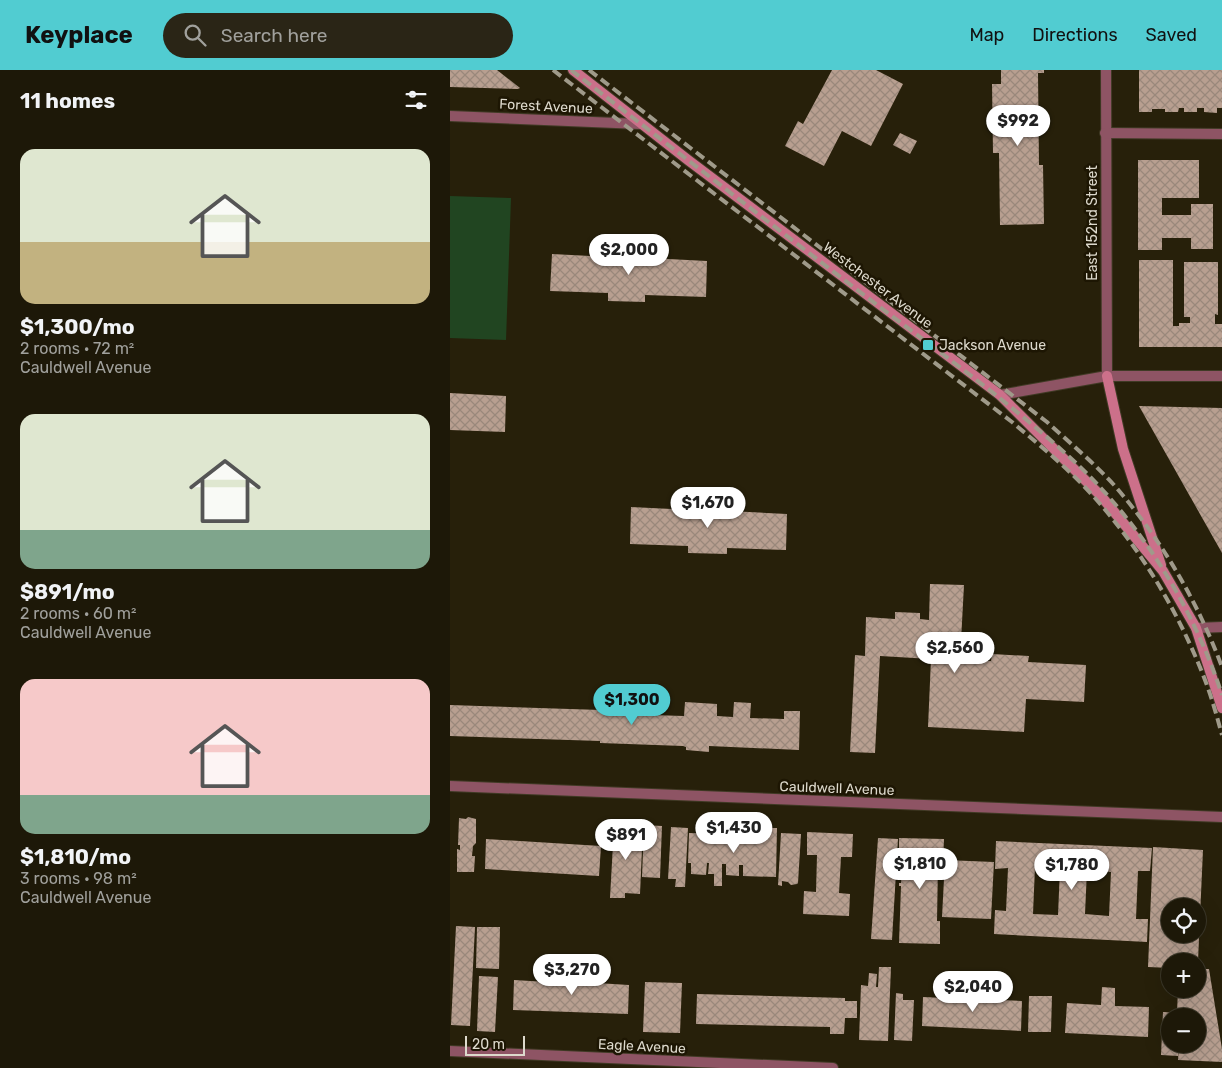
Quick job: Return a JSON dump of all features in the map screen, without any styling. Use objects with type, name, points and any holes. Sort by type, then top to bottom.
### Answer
[{"type":"main road","name":"Westchester Avenue","points":[[573,70],[640,124],[1000,394],[1101,496],[1163,571],[1196,628],[1222,708]]},
{"type":"main road","points":[[1107,376],[1123,449],[1163,571]]},
{"type":"street","name":"East 152nd Street","points":[[1106,70],[1107,376]]},
{"type":"street","name":"Forest Avenue","points":[[450,116],[640,124]]},
{"type":"street","points":[[1106,134],[1222,134]]},
{"type":"street","points":[[1000,394],[1107,376],[1222,376]]},
{"type":"street","points":[[1196,628],[1222,627]]},
{"type":"street","name":"Cauldwell Avenue","points":[[450,786],[1222,817]]},
{"type":"street","name":"Eagle Avenue","points":[[450,1051],[832,1068]]},
{"type":"green space","points":[[450,196],[511,198],[506,340],[450,338]]},
{"type":"building","points":[[450,70],[497,70],[520,88],[450,87]]},
{"type":"building","points":[[832,70],[876,70],[903,84],[871,146],[842,131],[824,166],[785,146],[798,121],[803,124]]},
{"type":"building","points":[[1001,70],[1044,70],[1044,73],[1038,73],[1039,165],[1043,165],[1044,224],[1000,225],[999,153],[993,153],[992,84],[1001,84]]},
{"type":"building","points":[[1139,70],[1222,70],[1222,108],[1217,108],[1217,113],[1204,112],[1204,108],[1197,108],[1197,112],[1184,112],[1184,108],[1179,108],[1178,112],[1152,109],[1152,112],[1139,112]]},
{"type":"building","points":[[900,133],[917,141],[910,154],[893,145]]},
{"type":"building","points":[[1138,160],[1199,160],[1199,198],[1162,198],[1162,215],[1191,215],[1191,204],[1213,204],[1213,249],[1191,249],[1191,238],[1162,238],[1162,250],[1138,250]]},
{"type":"building","points":[[610,250],[649,252],[649,258],[707,261],[706,297],[645,295],[645,302],[608,301],[608,293],[550,291],[552,254],[610,257]]},
{"type":"building","points":[[1139,260],[1173,260],[1173,326],[1179,326],[1179,323],[1190,323],[1190,317],[1184,317],[1184,262],[1218,262],[1218,315],[1215,314],[1215,324],[1222,324],[1222,347],[1139,347]]},
{"type":"building","points":[[450,393],[506,396],[505,432],[450,430]]},
{"type":"building","points":[[1139,406],[1222,408],[1222,553],[1183,484]]},
{"type":"building","points":[[693,502],[729,503],[729,511],[787,514],[786,550],[727,548],[727,554],[688,553],[688,546],[630,544],[631,507],[692,510]]},
{"type":"building","points":[[930,584],[964,585],[960,660],[991,661],[992,654],[1029,656],[1028,662],[1086,665],[1084,702],[1026,699],[1024,732],[928,727],[931,659],[880,656],[875,753],[850,752],[855,655],[865,656],[866,617],[895,619],[895,612],[920,613],[920,619],[929,620]]},
{"type":"building","points":[[685,702],[717,704],[717,716],[733,717],[734,702],[751,703],[750,718],[784,719],[784,711],[800,711],[799,750],[709,746],[709,752],[686,750],[686,747],[683,746],[450,736],[450,705],[601,710],[601,713],[635,714],[636,704],[651,705],[651,715],[684,716]]},
{"type":"building","points":[[468,817],[476,819],[476,843],[473,846],[472,856],[475,856],[474,872],[457,872],[457,849],[460,850],[460,845],[458,845],[459,818],[466,819]]},
{"type":"building","points":[[644,825],[662,826],[660,878],[642,877]]},
{"type":"building","points":[[614,826],[643,827],[640,894],[625,893],[625,898],[610,898]]},
{"type":"building","points":[[671,827],[688,828],[685,887],[675,887],[676,879],[668,879]]},
{"type":"building","points":[[757,828],[777,828],[776,877],[743,876],[743,865],[739,865],[739,876],[726,875],[726,864],[722,864],[722,886],[714,886],[714,874],[708,874],[709,863],[707,863],[706,875],[691,874],[691,863],[688,863],[689,833],[758,835]]},
{"type":"building","points":[[807,832],[853,834],[852,857],[841,857],[839,893],[850,894],[849,916],[803,914],[804,891],[816,892],[817,855],[807,855]]},
{"type":"building","points":[[781,833],[801,834],[797,884],[791,885],[788,882],[782,881],[782,886],[778,885]]},
{"type":"building","points":[[878,838],[898,839],[892,940],[871,939]]},
{"type":"building","points":[[899,838],[944,839],[943,864],[938,864],[937,921],[940,921],[940,944],[899,943],[901,886],[899,886],[899,883],[901,883],[902,862],[899,862]]},
{"type":"building","points":[[486,839],[601,846],[599,876],[485,869]]},
{"type":"building","points":[[996,841],[1152,848],[1150,871],[1138,871],[1136,919],[1148,919],[1147,942],[994,934],[995,910],[1006,911],[1008,868],[995,869]],"holes":[[[1035,867],[1060,868],[1058,915],[1033,914]],[[1087,870],[1111,872],[1109,916],[1085,914]]]},
{"type":"building","points":[[1153,847],[1203,850],[1201,898],[1161,898],[1161,943],[1199,943],[1198,953],[1161,953],[1161,968],[1148,967]]},
{"type":"building","points":[[945,860],[994,862],[991,919],[942,917]]},
{"type":"building","points":[[456,926],[475,927],[470,1026],[451,1025]]},
{"type":"building","points":[[477,927],[500,927],[499,969],[476,968]]},
{"type":"building","points":[[879,967],[891,967],[888,1041],[859,1040],[861,985],[868,986],[869,973],[877,974],[876,987],[878,987]]},
{"type":"building","points":[[1206,969],[1209,969],[1222,1049],[1222,1062],[1178,1060],[1178,1053],[1206,1053],[1206,1008],[1177,1008],[1178,998],[1206,998]]},
{"type":"building","points":[[583,970],[597,970],[597,983],[629,985],[628,1014],[513,1010],[514,980],[580,984],[582,983]]},
{"type":"building","points":[[479,976],[498,977],[495,1032],[477,1031]]},
{"type":"building","points":[[645,982],[682,983],[680,1033],[643,1032]]},
{"type":"building","points":[[990,987],[1000,987],[1000,1000],[1022,1001],[1021,1031],[922,1026],[923,997],[989,1000]]},
{"type":"building","points":[[1102,987],[1115,988],[1115,1006],[1149,1007],[1148,1037],[1065,1033],[1067,1003],[1101,1005]]},
{"type":"building","points":[[896,993],[903,994],[903,1000],[914,1000],[912,1041],[894,1040]]},
{"type":"building","points":[[697,994],[845,998],[845,1001],[857,1001],[857,1018],[845,1018],[844,1034],[830,1034],[830,1027],[696,1024]]},
{"type":"building","points":[[1029,996],[1052,996],[1051,1032],[1028,1032]]},
{"type":"building","points":[[1161,1053],[1178,1053],[1178,1056],[1161,1055]]},
{"type":"railway","points":[[553,70],[1012,422],[1080,483],[1101,505],[1132,545],[1173,610],[1205,680],[1222,735]]},
{"type":"railway","points":[[571,70],[970,375],[1076,463],[1123,514],[1164,570],[1197,631],[1222,695]]},
{"type":"railway","points":[[589,70],[1047,422],[1090,460],[1131,506],[1162,549],[1189,594],[1222,667]]},
{"type":"place","name":"Jackson Avenue","points":[[928,345]]}]
